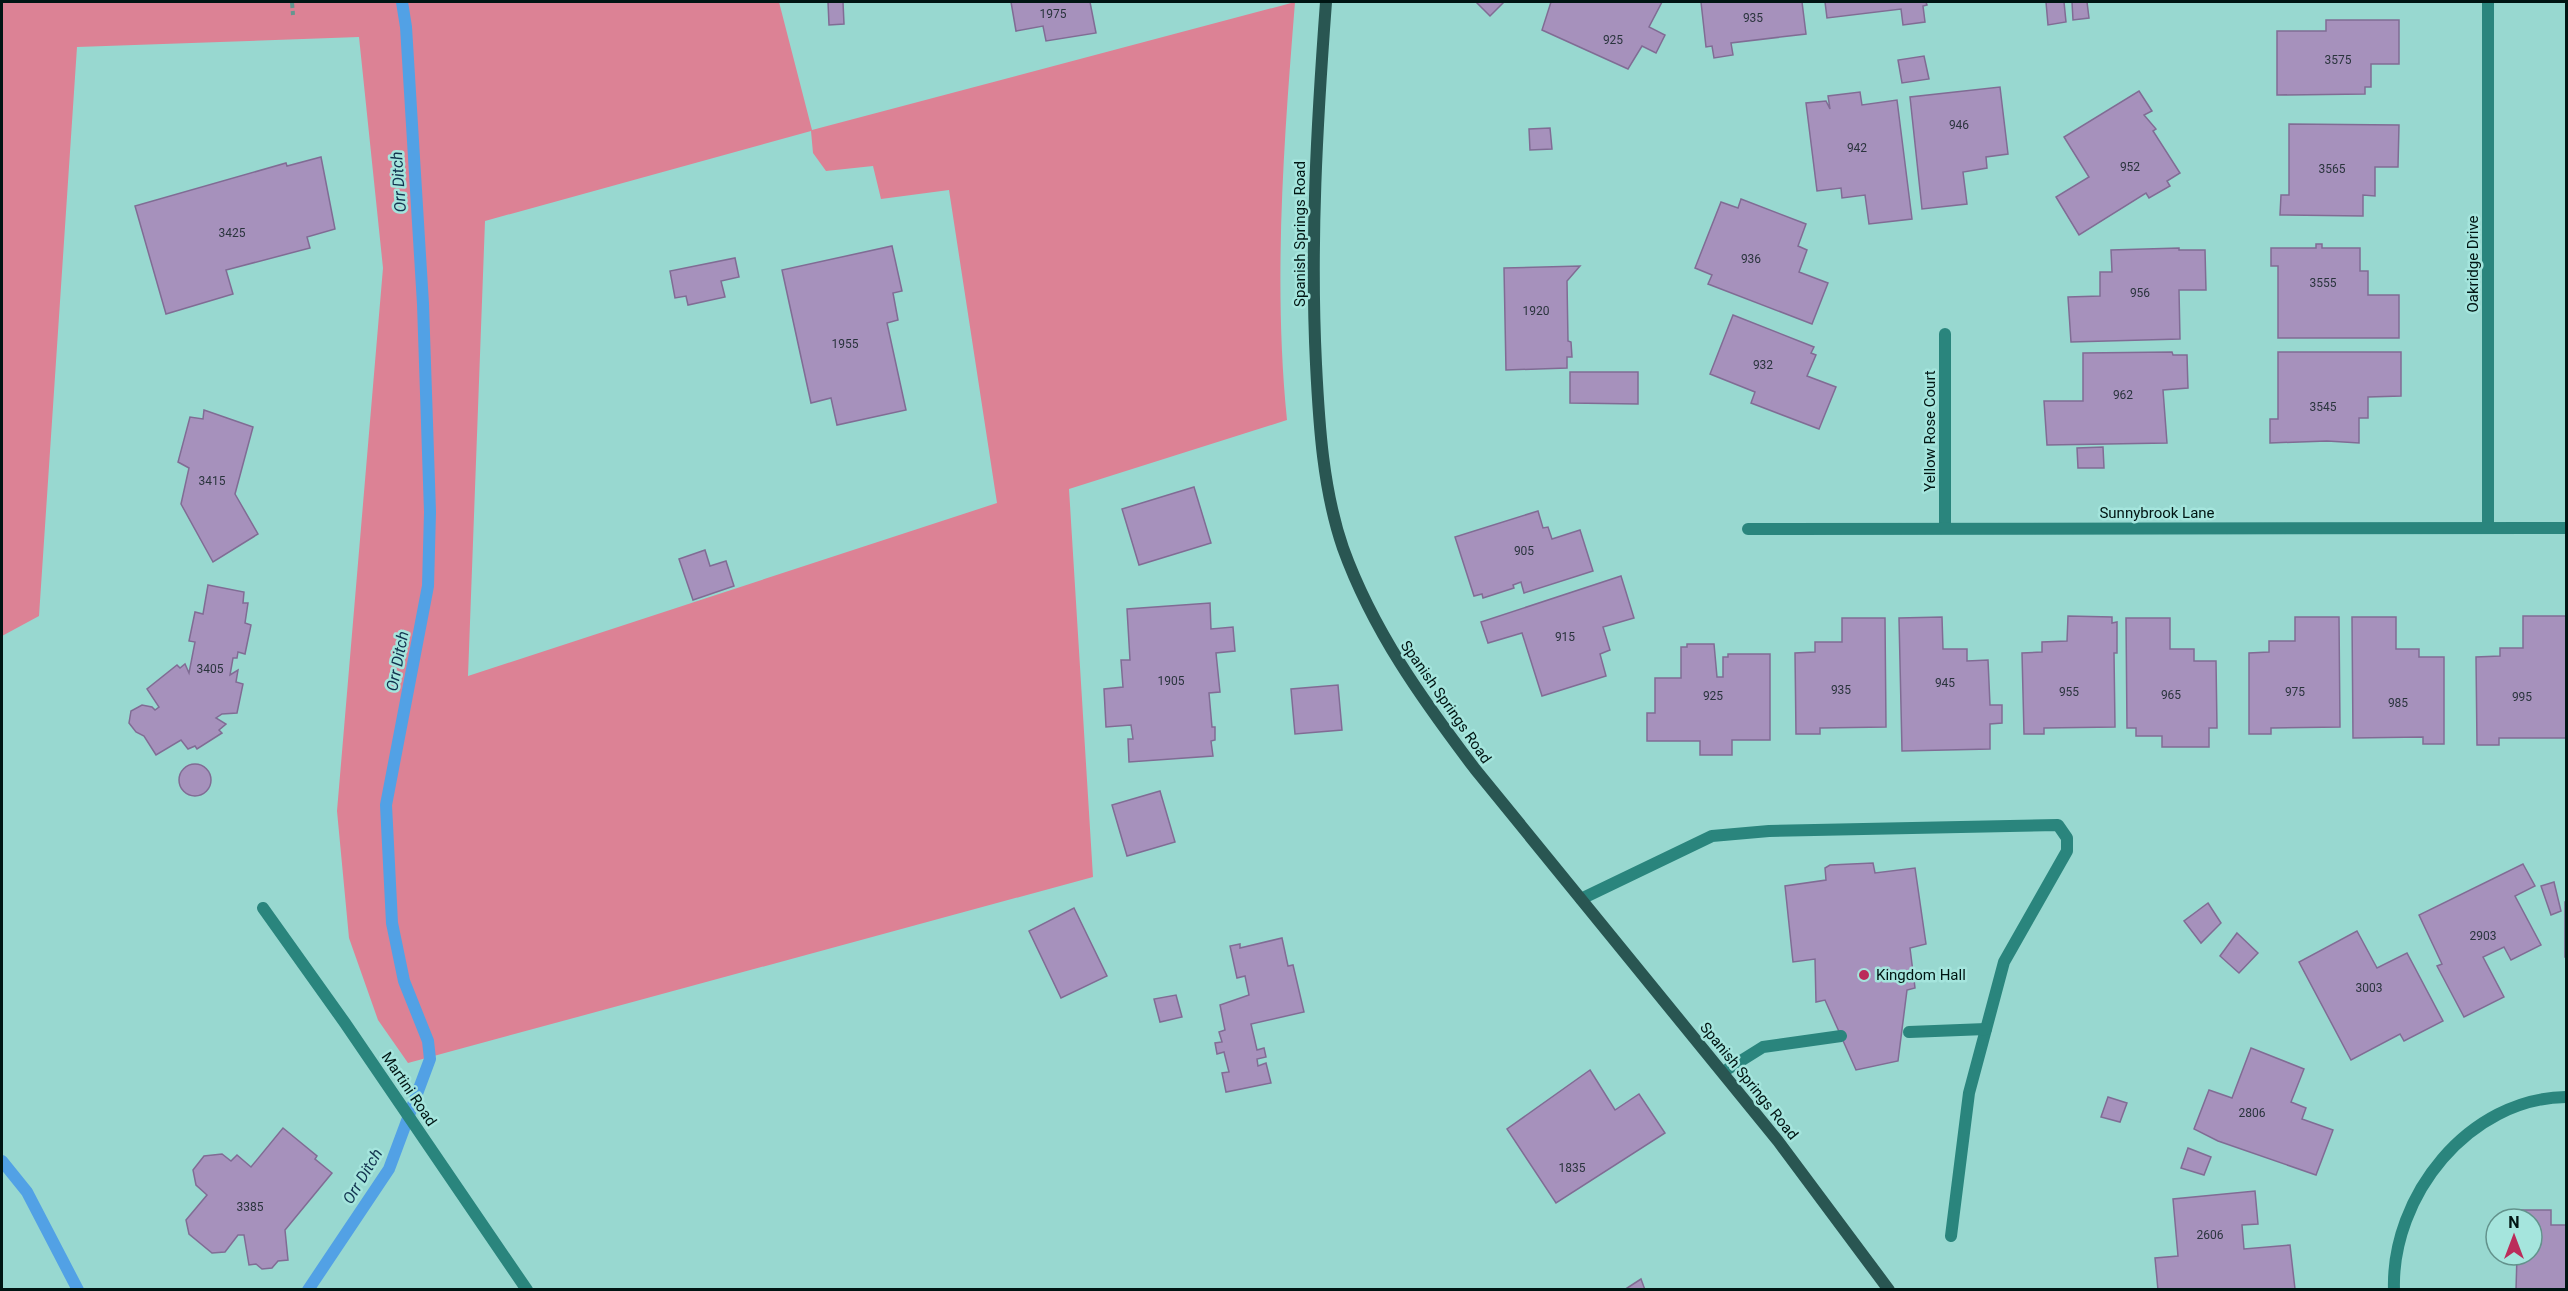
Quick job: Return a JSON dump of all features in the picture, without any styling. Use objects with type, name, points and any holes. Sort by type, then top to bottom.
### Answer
[{"type":"street","name":"Spanish Springs Road","points":[[1326,2],[1313,220],[1315,336],[1327,485],[1343,546],[1378,628],[1400,667],[1475,769],[1778,1141],[1889,1290]]},
{"type":"street","name":"Oakridge Drive","points":[[2488,2],[2488,527]]},
{"type":"street","name":"Yellow Rose Court","points":[[1945,334],[1945,528]]},
{"type":"street","name":"Sunnybrook Lane","points":[[1748,529],[2566,528]]},
{"type":"street","points":[[1581,900],[1712,836],[1792,831],[2058,825],[2067,838],[2067,851],[2004,962],[1969,1093],[1951,1236]]},
{"type":"street","name":"Martini Road","points":[[263,908],[345,1023],[527,1290]]},
{"type":"street","points":[[1909,1032],[1986,1029]]},
{"type":"street","points":[[1723,1072],[1763,1047],[1841,1036]]},
{"type":"street","points":[[2394,1290],[2400,1232],[2419,1188],[2446,1152],[2479,1126],[2516,1108],[2555,1097],[2566,1097]]},
{"type":"path","points":[[292,2],[293,15]]},
{"type":"shaded area","points":[[2,2],[779,2],[812,130],[1295,2],[1284,158],[1280,263],[1287,420],[1069,489],[1093,877],[408,1063],[378,1020],[349,938],[337,811],[383,268],[359,37],[77,47],[39,616],[2,636]],"holes":[[[811,131],[813,153],[826,171],[873,166],[881,199],[949,190],[997,503],[468,676],[485,221]]]},
{"type":"building","points":[[828,2],[843,2],[844,24],[829,25]]},
{"type":"building","points":[[1011,2],[1090,2],[1096,33],[1046,41],[1043,26],[1016,31]]},
{"type":"building","points":[[1476,2],[1504,2],[1490,16]]},
{"type":"building","points":[[1551,2],[1662,2],[1649,27],[1665,35],[1656,53],[1642,46],[1628,69],[1542,30]]},
{"type":"building","points":[[1701,2],[1802,2],[1806,34],[1731,43],[1733,55],[1714,58],[1712,46],[1706,47]]},
{"type":"building","points":[[1825,2],[1926,2],[1927,5],[1923,6],[1925,22],[1903,25],[1901,9],[1827,18]]},
{"type":"building","points":[[2046,2],[2064,2],[2066,22],[2048,25]]},
{"type":"building","points":[[2072,2],[2087,2],[2089,18],[2073,20]]},
{"type":"building","points":[[2326,20],[2399,20],[2399,64],[2371,64],[2371,87],[2365,87],[2365,94],[2277,95],[2277,31],[2326,31]]},
{"type":"building","points":[[1924,56],[1929,79],[1902,83],[1898,60]]},
{"type":"building","points":[[2000,87],[2008,154],[1986,157],[1987,168],[1963,172],[1967,204],[1922,209],[1910,97]]},
{"type":"building","points":[[2139,91],[2152,111],[2144,115],[2156,129],[2153,131],[2180,173],[2167,181],[2170,186],[2149,198],[2146,193],[2079,235],[2056,197],[2089,177],[2064,137]]},
{"type":"building","points":[[1860,92],[1862,105],[1897,100],[1912,219],[1869,224],[1865,195],[1842,198],[1841,188],[1817,191],[1806,103],[1826,101],[1830,109],[1828,96]]},
{"type":"building","points":[[2289,124],[2399,125],[2398,167],[2375,167],[2375,196],[2363,195],[2363,216],[2280,215],[2281,195],[2289,195]]},
{"type":"building","points":[[1550,128],[1552,149],[1530,150],[1529,129]]},
{"type":"building","points":[[321,157],[335,229],[307,237],[310,248],[226,270],[233,294],[166,314],[135,206],[286,163],[287,166]]},
{"type":"building","points":[[1741,199],[1806,224],[1798,246],[1807,250],[1799,272],[1828,283],[1812,324],[1708,284],[1712,275],[1695,268],[1721,202],[1738,208]]},
{"type":"building","points":[[2316,244],[2322,244],[2322,248],[2360,248],[2360,271],[2368,271],[2368,295],[2399,295],[2399,338],[2278,338],[2278,266],[2271,266],[2271,248],[2316,248]]},
{"type":"building","points":[[892,246],[902,291],[893,293],[898,320],[887,323],[906,410],[837,425],[831,398],[811,403],[782,270]]},
{"type":"building","points":[[2179,248],[2179,250],[2205,250],[2206,290],[2179,290],[2180,339],[2071,342],[2068,297],[2100,296],[2100,272],[2112,272],[2111,250]]},
{"type":"building","points":[[735,258],[739,277],[721,281],[725,297],[688,305],[686,296],[675,298],[670,271]]},
{"type":"building","points":[[1580,266],[1567,281],[1568,341],[1571,342],[1572,357],[1567,357],[1567,368],[1506,370],[1504,268]]},
{"type":"building","points":[[1733,315],[1814,347],[1811,353],[1816,355],[1807,376],[1836,387],[1819,429],[1751,403],[1755,392],[1710,374]]},
{"type":"building","points":[[2172,352],[2173,355],[2187,355],[2188,388],[2163,390],[2167,443],[2047,445],[2044,401],[2083,401],[2083,353]]},
{"type":"building","points":[[2278,352],[2401,352],[2401,396],[2368,397],[2368,418],[2359,418],[2359,443],[2327,441],[2270,443],[2270,419],[2278,419]]},
{"type":"building","points":[[1570,372],[1638,372],[1638,404],[1570,403]]},
{"type":"building","points":[[204,410],[253,427],[235,494],[258,534],[213,562],[181,504],[189,468],[178,462],[190,417],[203,419]]},
{"type":"building","points":[[2103,447],[2104,468],[2078,468],[2077,448]]},
{"type":"building","points":[[1194,487],[1211,543],[1139,565],[1122,509]]},
{"type":"building","points":[[1538,511],[1543,528],[1548,527],[1552,539],[1580,530],[1593,571],[1524,593],[1521,582],[1513,585],[1514,588],[1483,598],[1482,594],[1474,596],[1455,537]]},
{"type":"building","points":[[705,550],[710,566],[726,561],[734,586],[693,600],[679,559]]},
{"type":"building","points":[[1621,576],[1634,618],[1603,627],[1610,650],[1600,654],[1606,676],[1542,696],[1522,633],[1488,643],[1481,622]]},
{"type":"building","points":[[208,585],[244,592],[243,603],[248,603],[245,623],[251,625],[245,654],[238,652],[237,658],[233,658],[230,675],[238,670],[236,682],[243,684],[237,713],[222,714],[216,718],[226,724],[219,730],[222,733],[197,749],[195,746],[188,749],[181,740],[156,755],[144,736],[136,732],[129,723],[131,711],[142,705],[155,710],[159,707],[147,689],[177,665],[180,668],[185,664],[189,673],[195,642],[189,641],[195,612],[203,614]]},
{"type":"building","points":[[1210,603],[1211,629],[1233,627],[1235,651],[1216,653],[1220,692],[1209,693],[1212,727],[1215,727],[1215,740],[1211,741],[1213,756],[1129,762],[1128,739],[1133,739],[1131,725],[1106,727],[1104,689],[1123,687],[1121,660],[1130,660],[1127,609]]},
{"type":"building","points":[[2068,616],[2112,617],[2112,623],[2117,622],[2117,653],[2114,653],[2115,727],[2044,728],[2044,734],[2024,734],[2022,653],[2042,652],[2042,642],[2067,641]]},
{"type":"building","points":[[2523,616],[2566,616],[2566,738],[2499,738],[2499,745],[2477,745],[2476,657],[2500,656],[2500,648],[2523,648]]},
{"type":"building","points":[[1942,617],[1943,649],[1967,649],[1967,661],[1988,660],[1990,705],[2002,705],[2002,723],[1990,724],[1990,749],[1902,751],[1899,618]]},
{"type":"building","points":[[2295,617],[2339,617],[2340,727],[2271,728],[2271,734],[2249,734],[2249,653],[2269,652],[2269,641],[2295,641]]},
{"type":"building","points":[[2352,617],[2396,617],[2396,649],[2419,649],[2419,657],[2444,657],[2444,744],[2423,744],[2423,737],[2353,738]]},
{"type":"building","points":[[1842,618],[1885,618],[1886,727],[1820,728],[1820,734],[1796,734],[1795,653],[1815,652],[1815,642],[1842,642]]},
{"type":"building","points":[[2126,618],[2170,618],[2170,649],[2194,649],[2194,661],[2216,661],[2217,728],[2209,728],[2209,747],[2162,747],[2162,736],[2136,736],[2136,728],[2127,728]]},
{"type":"building","points":[[1687,644],[1714,644],[1717,677],[1723,677],[1723,657],[1728,657],[1728,654],[1770,654],[1770,740],[1732,740],[1732,755],[1700,755],[1700,741],[1647,741],[1647,713],[1655,713],[1655,678],[1681,678],[1681,647],[1687,647]]},
{"type":"building","points":[[1338,685],[1342,730],[1295,734],[1291,689]]},
{"type":"building","points":[[195,764],[207,768],[211,780],[207,792],[195,796],[183,792],[179,780],[183,768]]},
{"type":"building","points":[[1160,791],[1175,842],[1127,856],[1112,805]]},
{"type":"building","name":"Kingdom Hall","points":[[1873,863],[1875,873],[1915,868],[1926,944],[1910,948],[1915,988],[1907,990],[1898,1061],[1856,1070],[1825,1000],[1816,1002],[1815,959],[1793,962],[1785,886],[1826,880],[1825,868],[1830,865]]},
{"type":"building","points":[[2523,864],[2535,886],[2515,896],[2541,945],[2511,960],[2504,947],[2483,957],[2504,997],[2464,1017],[2437,966],[2442,964],[2419,915]]},
{"type":"building","points":[[2554,882],[2561,911],[2551,915],[2541,886]]},
{"type":"building","points":[[2566,902],[2566,957],[2565,957]]},
{"type":"building","points":[[2208,903],[2221,923],[2201,943],[2184,921]]},
{"type":"building","points":[[1074,908],[1107,976],[1061,998],[1029,931]]},
{"type":"building","points":[[2357,931],[2377,968],[2407,953],[2443,1021],[2404,1041],[2400,1034],[2351,1060],[2299,962]]},
{"type":"building","points":[[2237,933],[2258,953],[2239,973],[2220,956]]},
{"type":"building","points":[[1282,938],[1288,966],[1293,965],[1304,1012],[1251,1024],[1257,1050],[1264,1048],[1266,1057],[1257,1059],[1258,1066],[1266,1063],[1271,1083],[1226,1092],[1222,1073],[1229,1072],[1224,1052],[1217,1054],[1215,1043],[1222,1042],[1219,1032],[1225,1030],[1220,1005],[1249,995],[1245,976],[1237,978],[1230,946],[1240,944],[1240,948]]},
{"type":"building","points":[[1176,995],[1182,1017],[1160,1022],[1154,999]]},
{"type":"building","points":[[2251,1048],[2304,1069],[2291,1102],[2306,1108],[2302,1119],[2333,1130],[2316,1175],[2218,1141],[2194,1129],[2209,1090],[2232,1098]]},
{"type":"building","points":[[1590,1070],[1615,1110],[1639,1094],[1665,1133],[1556,1203],[1507,1129]]},
{"type":"building","points":[[2108,1097],[2127,1103],[2120,1122],[2101,1117]]},
{"type":"building","points":[[283,1128],[317,1156],[315,1159],[332,1173],[285,1230],[288,1260],[278,1261],[272,1268],[262,1269],[256,1264],[249,1265],[244,1235],[238,1235],[225,1252],[212,1253],[189,1234],[186,1220],[207,1195],[196,1185],[193,1170],[204,1156],[222,1154],[231,1161],[237,1155],[251,1167]]},
{"type":"building","points":[[2188,1148],[2211,1157],[2204,1175],[2181,1168]]},
{"type":"building","points":[[2255,1191],[2258,1224],[2242,1225],[2244,1249],[2290,1245],[2295,1289],[2158,1290],[2155,1258],[2178,1256],[2173,1199]]},
{"type":"building","points":[[2544,1210],[2551,1210],[2551,1225],[2566,1225],[2566,1290],[2516,1290],[2517,1267],[2544,1267]]},
{"type":"building","points":[[1641,1279],[1645,1290],[1624,1290]]},
{"type":"waterway","name":"Orr Ditch","points":[[308,1290],[389,1169],[430,1059],[428,1041],[404,981],[392,923],[386,805],[428,586],[430,512],[423,304],[406,27],[402,2]]},
{"type":"waterway","name":"Orr Ditch","points":[[2,1161],[27,1192],[78,1290]]},
{"type":"place","name":"Kingdom Hall","points":[[1864,975]]}]
